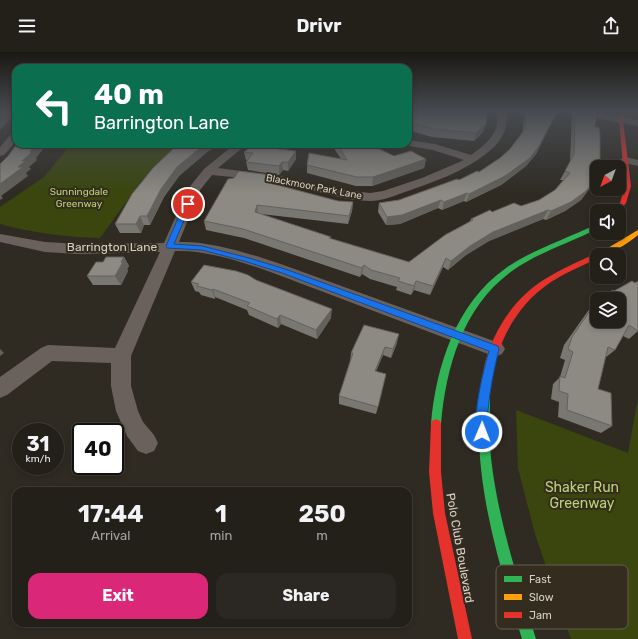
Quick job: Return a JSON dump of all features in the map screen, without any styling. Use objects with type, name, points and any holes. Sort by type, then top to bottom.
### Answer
[{"type":"street","name":"Blackmoor Park Lane","points":[[208,171],[280,179],[345,194],[370,197],[388,194],[450,172],[473,159],[488,147],[494,139]]},
{"type":"street","points":[[624,139],[625,160]]},
{"type":"street","points":[[0,153],[12,140]]},
{"type":"street","points":[[412,144],[435,147],[473,159]]},
{"type":"street","points":[[146,443],[135,429],[127,411],[121,386],[121,356],[145,305],[194,189],[208,171],[237,148]]},
{"type":"street","points":[[626,160],[638,162]]},
{"type":"street","points":[[626,169],[628,186],[626,193]]},
{"type":"street","name":"Polo Club Boulevard","points":[[465,639],[441,524],[435,473],[437,400],[446,361],[460,324],[478,300],[501,275],[536,254],[590,230]]},
{"type":"street","points":[[613,248],[628,240],[638,232]]},
{"type":"street","name":"Barrington Lane","points":[[0,238],[46,247],[79,249],[169,246],[202,248],[247,259],[285,272],[495,349]]},
{"type":"street","points":[[507,565],[496,527],[486,480],[482,413],[487,375],[498,340],[519,307],[532,292],[563,271],[590,259]]},
{"type":"street","points":[[0,389],[48,353],[121,356]]},
{"type":"street","points":[[526,629],[529,639]]},
{"type":"green space","name":"Sunningdale Greenway","points":[[68,148],[181,148],[142,180],[100,238],[49,234],[0,224],[0,207],[44,177]]},
{"type":"green space","name":"Shaker Run Greenway","points":[[638,398],[638,639],[571,639],[568,629],[628,629],[628,565],[546,565],[535,534],[518,468],[516,410],[628,453]]},
{"type":"building","points":[[517,139],[542,139],[530,158],[505,176],[469,194],[467,193],[444,202],[441,200],[402,215],[387,217],[379,203],[399,200],[457,179],[459,180],[477,171],[479,172],[500,158],[510,149]]},
{"type":"building","points":[[574,139],[600,139],[600,160],[590,160],[590,187],[586,191],[571,202],[551,211],[548,210],[493,232],[470,246],[451,261],[446,258],[433,286],[416,281],[414,286],[398,281],[400,278],[371,270],[364,265],[362,268],[243,229],[204,221],[228,179],[234,178],[239,171],[271,175],[266,182],[338,201],[353,202],[349,216],[257,205],[255,212],[331,237],[329,238],[409,262],[445,235],[473,220],[471,219],[490,210],[492,212],[514,203],[521,206],[539,200],[555,190],[570,173],[565,171],[574,154]]},
{"type":"building","points":[[14,148],[33,148],[30,152],[32,152],[22,161],[26,161],[18,167],[23,167],[0,184],[0,164]]},
{"type":"building","points":[[200,148],[177,167],[161,189],[147,216],[140,216],[136,224],[115,224],[132,194],[153,168],[173,149]]},
{"type":"building","points":[[250,148],[279,148],[278,149],[296,151],[288,162],[282,162],[279,166],[246,162],[253,153],[244,152]]},
{"type":"building","points":[[340,148],[377,148],[394,156],[411,151],[426,159],[373,177],[357,177],[307,165],[309,153],[347,160]]},
{"type":"building","points":[[106,257],[124,257],[121,262],[123,262],[115,276],[87,276],[96,262],[103,262]]},
{"type":"building","points":[[204,265],[236,271],[248,275],[256,280],[332,309],[316,330],[280,315],[277,319],[247,306],[250,303],[213,289],[197,286],[199,284],[191,282]]},
{"type":"building","points":[[632,281],[635,283],[638,281],[638,331],[629,325],[615,350],[608,347],[598,389],[611,393],[612,426],[567,410],[568,394],[559,391],[560,376],[565,378],[573,352],[568,349],[572,337],[590,311],[590,328],[626,328],[626,292],[610,292],[613,290],[614,291]]},
{"type":"building","points":[[364,325],[399,334],[393,349],[385,347],[375,371],[386,374],[378,407],[339,396],[353,353],[351,353]]},
{"type":"traffic: fast","points":[[436,424],[440,390],[448,357],[462,326],[481,297],[496,280],[514,266],[545,250],[590,230]]},
{"type":"traffic: fast","points":[[485,394],[484,427],[490,489],[495,519],[508,565]]},
{"type":"traffic: fast","points":[[526,629],[529,639]]},
{"type":"traffic: slow","points":[[613,248],[628,240],[638,232]]},
{"type":"traffic: jam","points":[[622,204],[628,186],[623,139]]},
{"type":"traffic: jam","points":[[485,394],[490,364],[495,349],[501,334],[518,307],[528,296],[553,277],[590,259]]},
{"type":"traffic: jam","points":[[436,424],[435,472],[439,513],[465,639]]},
{"type":"route","points":[[188,204],[169,246],[202,248],[247,259],[495,349],[487,375],[482,413],[482,432]]}]
